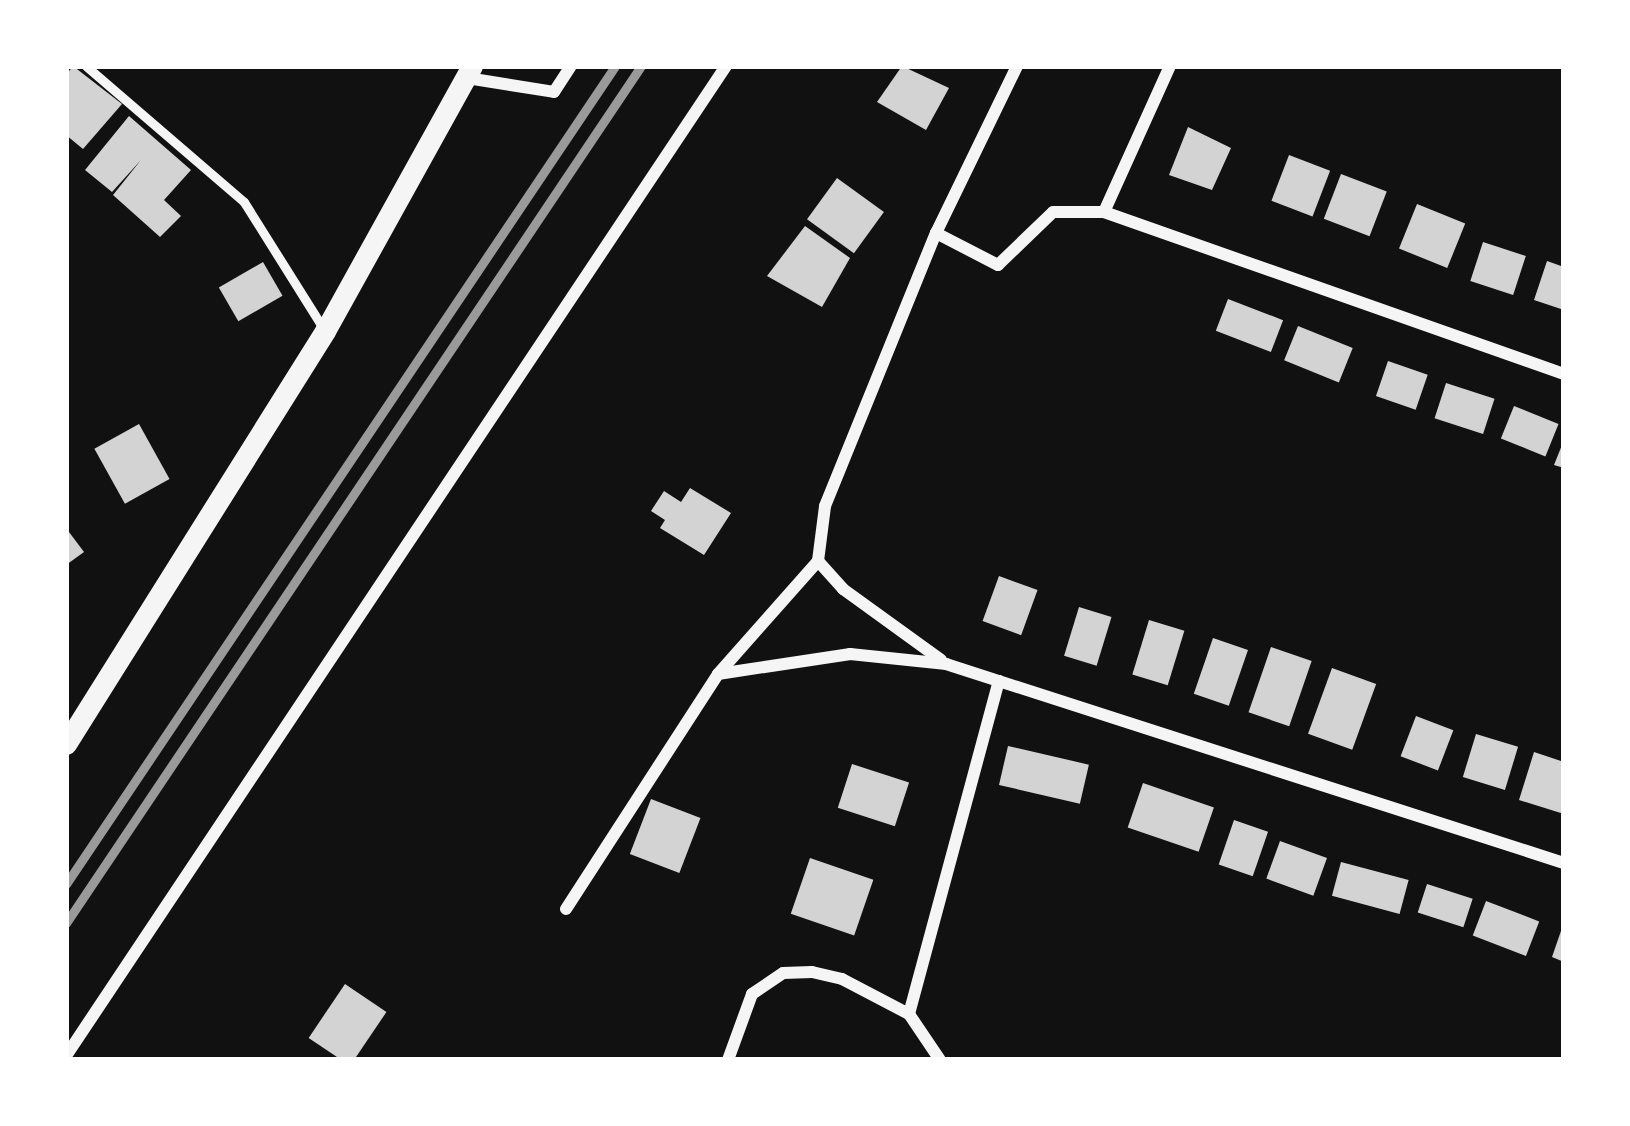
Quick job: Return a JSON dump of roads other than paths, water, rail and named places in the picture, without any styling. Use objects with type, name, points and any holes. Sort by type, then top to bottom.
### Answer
[{"type":"street","points":[[66,744],[325,331],[469,72],[554,92],[571,66]]},
{"type":"street","points":[[66,1056],[726,66]]},
{"type":"street","points":[[566,909],[718,674],[818,561],[825,506],[936,232],[1017,66]]},
{"type":"street","points":[[1104,212],[1170,66]]},
{"type":"street","points":[[936,232],[998,265],[1053,212],[1104,212],[1564,374]]},
{"type":"street","points":[[818,561],[843,589],[946,664]]},
{"type":"street","points":[[718,674],[850,654],[946,664],[1564,863]]},
{"type":"street","points":[[909,1014],[999,681]]},
{"type":"street","points":[[728,1060],[752,994],[783,973],[842,979],[909,1014],[940,1060]]},
{"type":"lane","points":[[86,66],[244,202],[325,331]]},
{"type":"railway","points":[[66,884],[615,66]]},
{"type":"railway","points":[[66,923],[641,66]]}]
